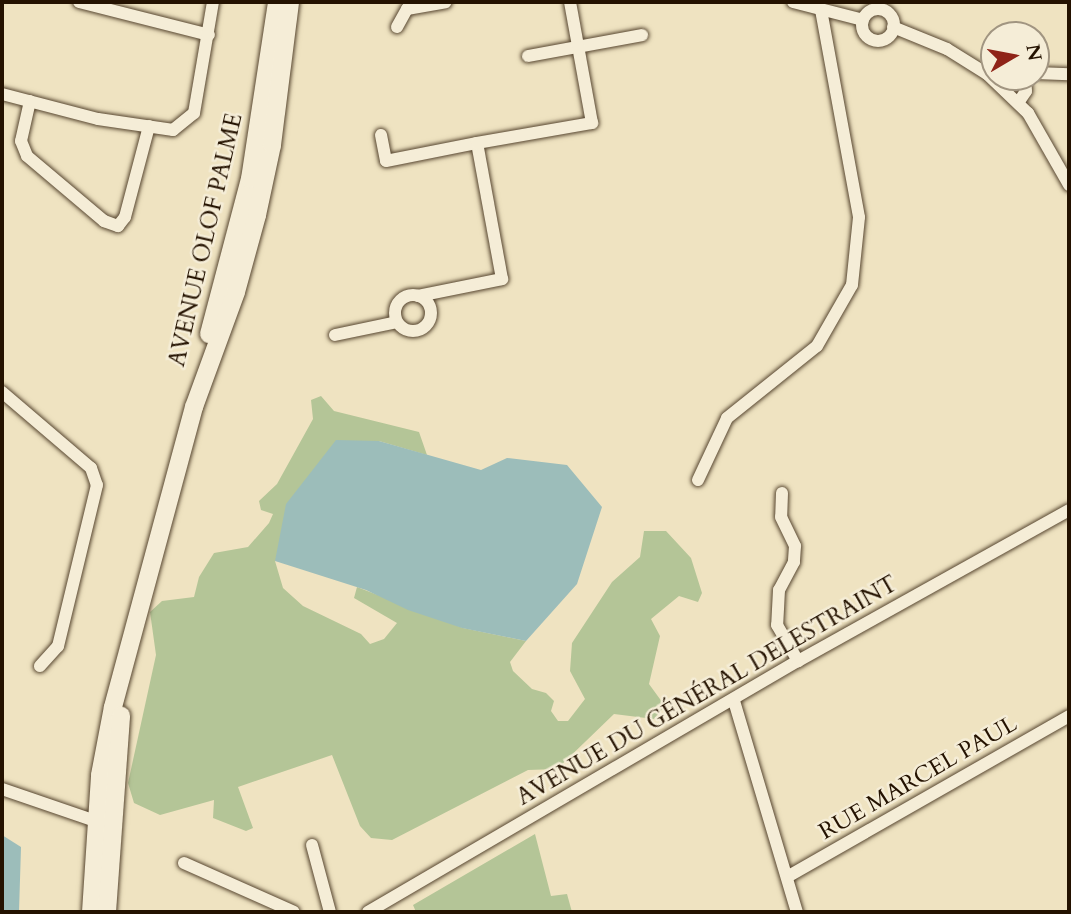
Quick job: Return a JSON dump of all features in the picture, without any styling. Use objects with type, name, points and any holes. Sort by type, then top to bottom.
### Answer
[{"type":"main road","name":"AVENUE OLOF PALME","points":[[91,912],[123,680],[146,573],[194,407],[250,179],[276,2]]},
{"type":"main road","name":"AVENUE OLOF PALME","points":[[194,407],[236,292],[257,215],[272,145],[290,2]]},
{"type":"main road","name":"AVENUE OLOF PALME","points":[[103,824],[107,912]]},
{"type":"street","points":[[79,2],[209,35]]},
{"type":"street","points":[[2,94],[173,130],[194,113],[213,2]]},
{"type":"street","points":[[397,27],[407,9],[444,2]]},
{"type":"street","points":[[381,135],[386,161],[593,122],[570,2]]},
{"type":"street","points":[[793,2],[863,20]]},
{"type":"street","points":[[880,6],[890,16],[893,27],[886,38],[873,40],[863,31],[863,20],[880,6]]},
{"type":"street","points":[[698,480],[727,418],[817,346],[852,285],[859,218],[821,10]]},
{"type":"street","points":[[893,27],[947,48],[980,66]]},
{"type":"street","points":[[528,56],[642,35]]},
{"type":"street","points":[[1050,73],[1069,74]]},
{"type":"street","points":[[1008,91],[1055,154],[1069,185]]},
{"type":"street","points":[[1018,103],[1026,91]]},
{"type":"street","points":[[30,101],[21,141],[27,156],[104,221],[118,226],[125,217],[149,126]]},
{"type":"street","points":[[397,322],[397,304],[406,296],[502,279],[477,143]]},
{"type":"street","points":[[335,335],[397,322],[412,331],[427,324],[430,307],[418,296]]},
{"type":"street","points":[[2,393],[91,468],[97,485],[58,646],[40,666]]},
{"type":"street","points":[[782,493],[781,517],[795,546],[794,562],[779,590],[777,625],[798,661]]},
{"type":"street","name":"AVENUE DU GÉNÉRAL DELESTRAINT","points":[[368,912],[734,701],[798,661],[1069,510]]},
{"type":"street","points":[[734,701],[797,912]]},
{"type":"street","name":"RUE MARCEL PAUL","points":[[787,877],[1069,716]]},
{"type":"street","points":[[2,789],[103,824]]},
{"type":"street","points":[[312,845],[330,912]]},
{"type":"street","points":[[184,863],[294,912]]},
{"type":"green space","points":[[321,396],[334,411],[419,432],[427,455],[379,441],[275,561],[283,588],[303,606],[361,634],[370,644],[384,639],[397,623],[354,598],[357,587],[463,628],[526,641],[510,662],[513,671],[532,689],[546,693],[554,701],[551,711],[558,721],[568,721],[585,699],[570,671],[572,643],[612,582],[640,557],[644,531],[666,531],[691,558],[702,593],[698,602],[679,596],[651,619],[660,636],[649,684],[665,706],[654,719],[614,714],[557,769],[528,770],[392,840],[371,838],[360,826],[332,755],[238,787],[253,828],[246,831],[213,818],[214,800],[160,815],[134,803],[128,783],[156,655],[150,612],[162,601],[194,597],[199,577],[214,553],[248,547],[269,523],[273,514],[261,510],[259,501],[277,484],[313,419],[311,400]]},
{"type":"green space","points":[[535,834],[551,896],[567,894],[572,912],[416,912],[413,905]]},
{"type":"water","points":[[336,440],[379,441],[481,470],[507,458],[567,465],[602,507],[577,584],[526,641],[462,628],[408,610],[366,590],[275,561],[286,504]]},
{"type":"water","points":[[2,835],[21,847],[19,912],[2,912]]}]
